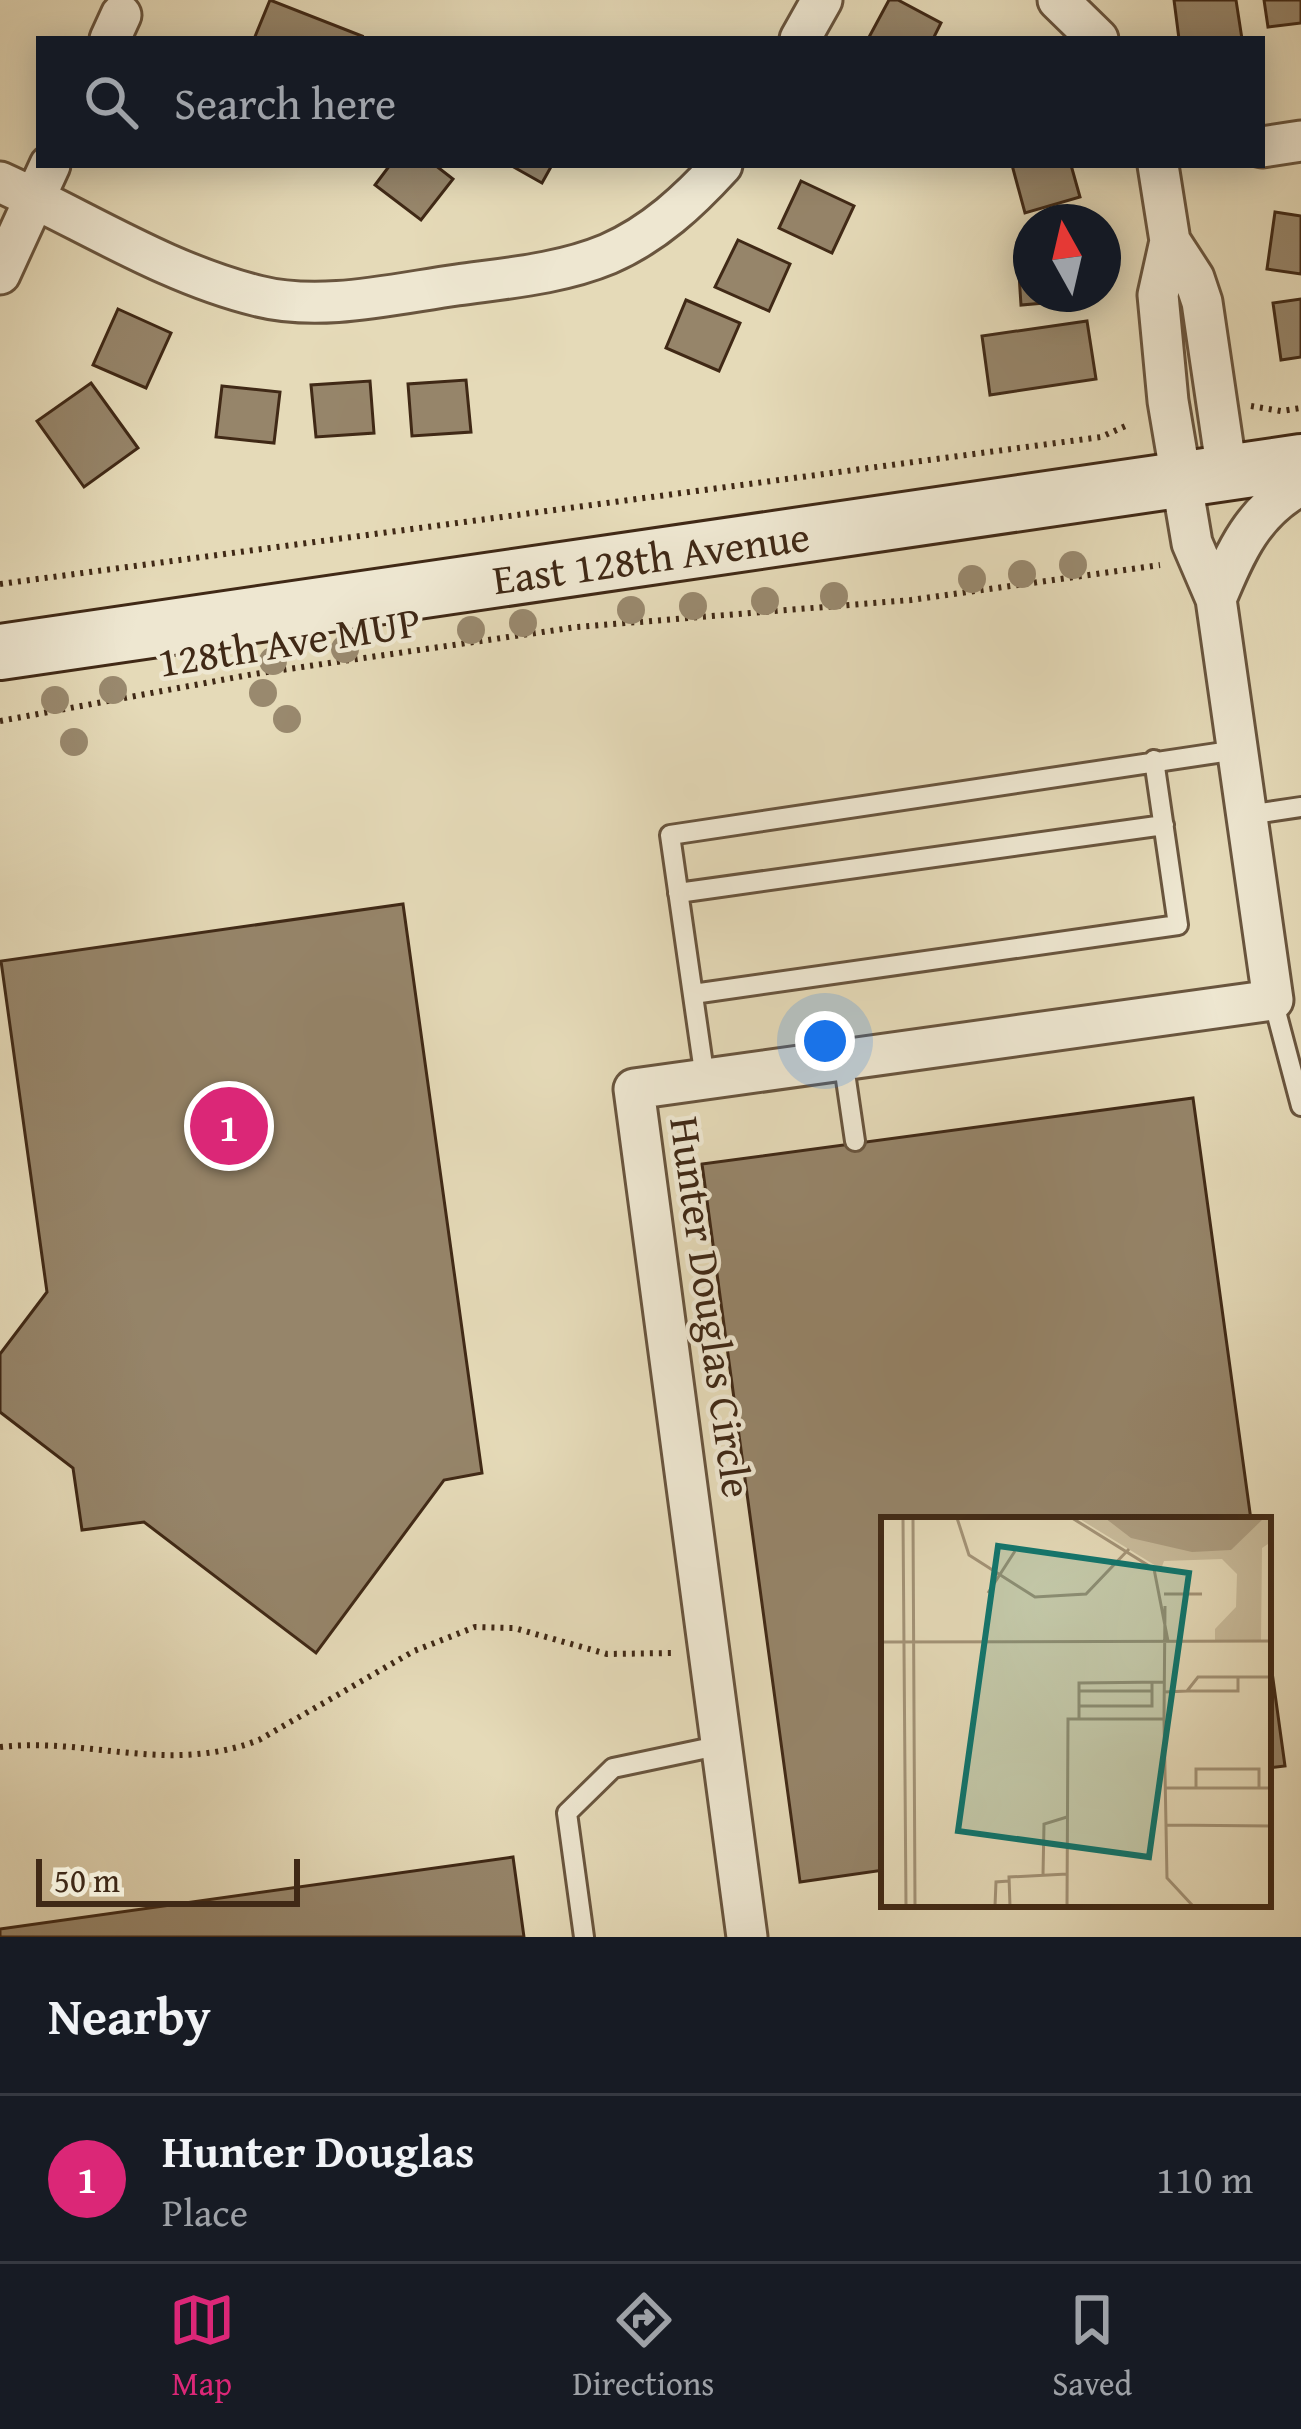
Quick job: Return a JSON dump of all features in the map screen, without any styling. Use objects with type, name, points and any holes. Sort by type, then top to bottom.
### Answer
[{"type":"main road","name":"East 128th Avenue","points":[[0,652],[1301,462]]},
{"type":"street","points":[[802,36],[821,0]]},
{"type":"street","points":[[1058,0],[1095,36]]},
{"type":"street","points":[[1265,146],[1301,141]]},
{"type":"street","points":[[0,274],[28,182],[225,287],[295,302],[360,299],[536,274],[609,254],[687,203],[719,168]]},
{"type":"street","points":[[1158,168],[1170,241],[1157,313],[1203,476],[1192,543],[1216,599],[1273,1000]]},
{"type":"street","points":[[1216,599],[1245,533],[1274,503],[1301,485]]},
{"type":"street","name":"Hunter Douglas Circle","points":[[747,1937],[634,1089],[1273,1000]]},
{"type":"lane","points":[[705,1079],[670,835],[1237,750]]},
{"type":"lane","points":[[693,994],[1178,925],[1154,760]]},
{"type":"lane","points":[[1247,815],[1301,806]]},
{"type":"lane","points":[[679,893],[1163,825]]},
{"type":"lane","points":[[1273,1000],[1301,1106]]},
{"type":"lane","points":[[843,1059],[855,1142]]},
{"type":"lane","points":[[584,1937],[567,1813],[614,1768],[722,1745]]},
{"type":"path","points":[[1251,406],[1281,411],[1301,408]]},
{"type":"path","points":[[0,584],[1101,437],[1130,424]]},
{"type":"path","name":"128th Ave MUP","points":[[0,721],[254,674],[577,627],[911,600],[1160,565]]},
{"type":"path","points":[[0,1747],[46,1745],[186,1757],[234,1750],[413,1651],[475,1627],[514,1628],[607,1654],[683,1653]]},
{"type":"building","points":[[270,0],[362,36],[255,36]]},
{"type":"building","points":[[889,0],[898,0],[941,23],[934,36],[870,36]]},
{"type":"building","points":[[1174,0],[1236,0],[1242,36],[1179,36]]},
{"type":"building","points":[[1264,0],[1301,0],[1301,23],[1268,27]]},
{"type":"building","points":[[388,168],[439,168],[453,179],[421,220],[375,185]]},
{"type":"building","points":[[515,168],[550,168],[542,183]]},
{"type":"building","points":[[1013,168],[1072,168],[1080,197],[1056,204],[1023,204]]},
{"type":"building","points":[[801,181],[854,206],[832,253],[779,228]]},
{"type":"building","points":[[1275,212],[1301,216],[1301,274],[1267,269]]},
{"type":"building","points":[[738,240],[790,264],[769,311],[715,287]]},
{"type":"building","points":[[1301,299],[1301,357],[1281,360],[1273,303]]},
{"type":"building","points":[[686,300],[740,323],[719,371],[666,348]]},
{"type":"building","points":[[118,309],[171,333],[146,388],[93,365]]},
{"type":"building","points":[[1087,321],[1096,379],[990,395],[982,336]]},
{"type":"building","points":[[466,380],[471,432],[412,436],[408,384]]},
{"type":"building","points":[[370,381],[374,433],[316,437],[311,385]]},
{"type":"building","points":[[91,383],[138,448],[84,487],[37,421]]},
{"type":"building","points":[[222,386],[280,392],[274,443],[216,437]]},
{"type":"building","points":[[403,904],[482,1473],[444,1480],[316,1653],[144,1522],[82,1530],[73,1468],[0,1412],[0,1354],[47,1292],[1,961]]},
{"type":"building","points":[[1193,1098],[1251,1517],[881,1517],[881,1870],[800,1882],[702,1164]]},
{"type":"building","points":[[1271,1665],[1285,1766],[1271,1768]]},
{"type":"building","points":[[513,1857],[524,1937],[0,1937],[0,1929]]},
{"type":"place","name":"Hunter Douglas","points":[[229,1126]]}]
